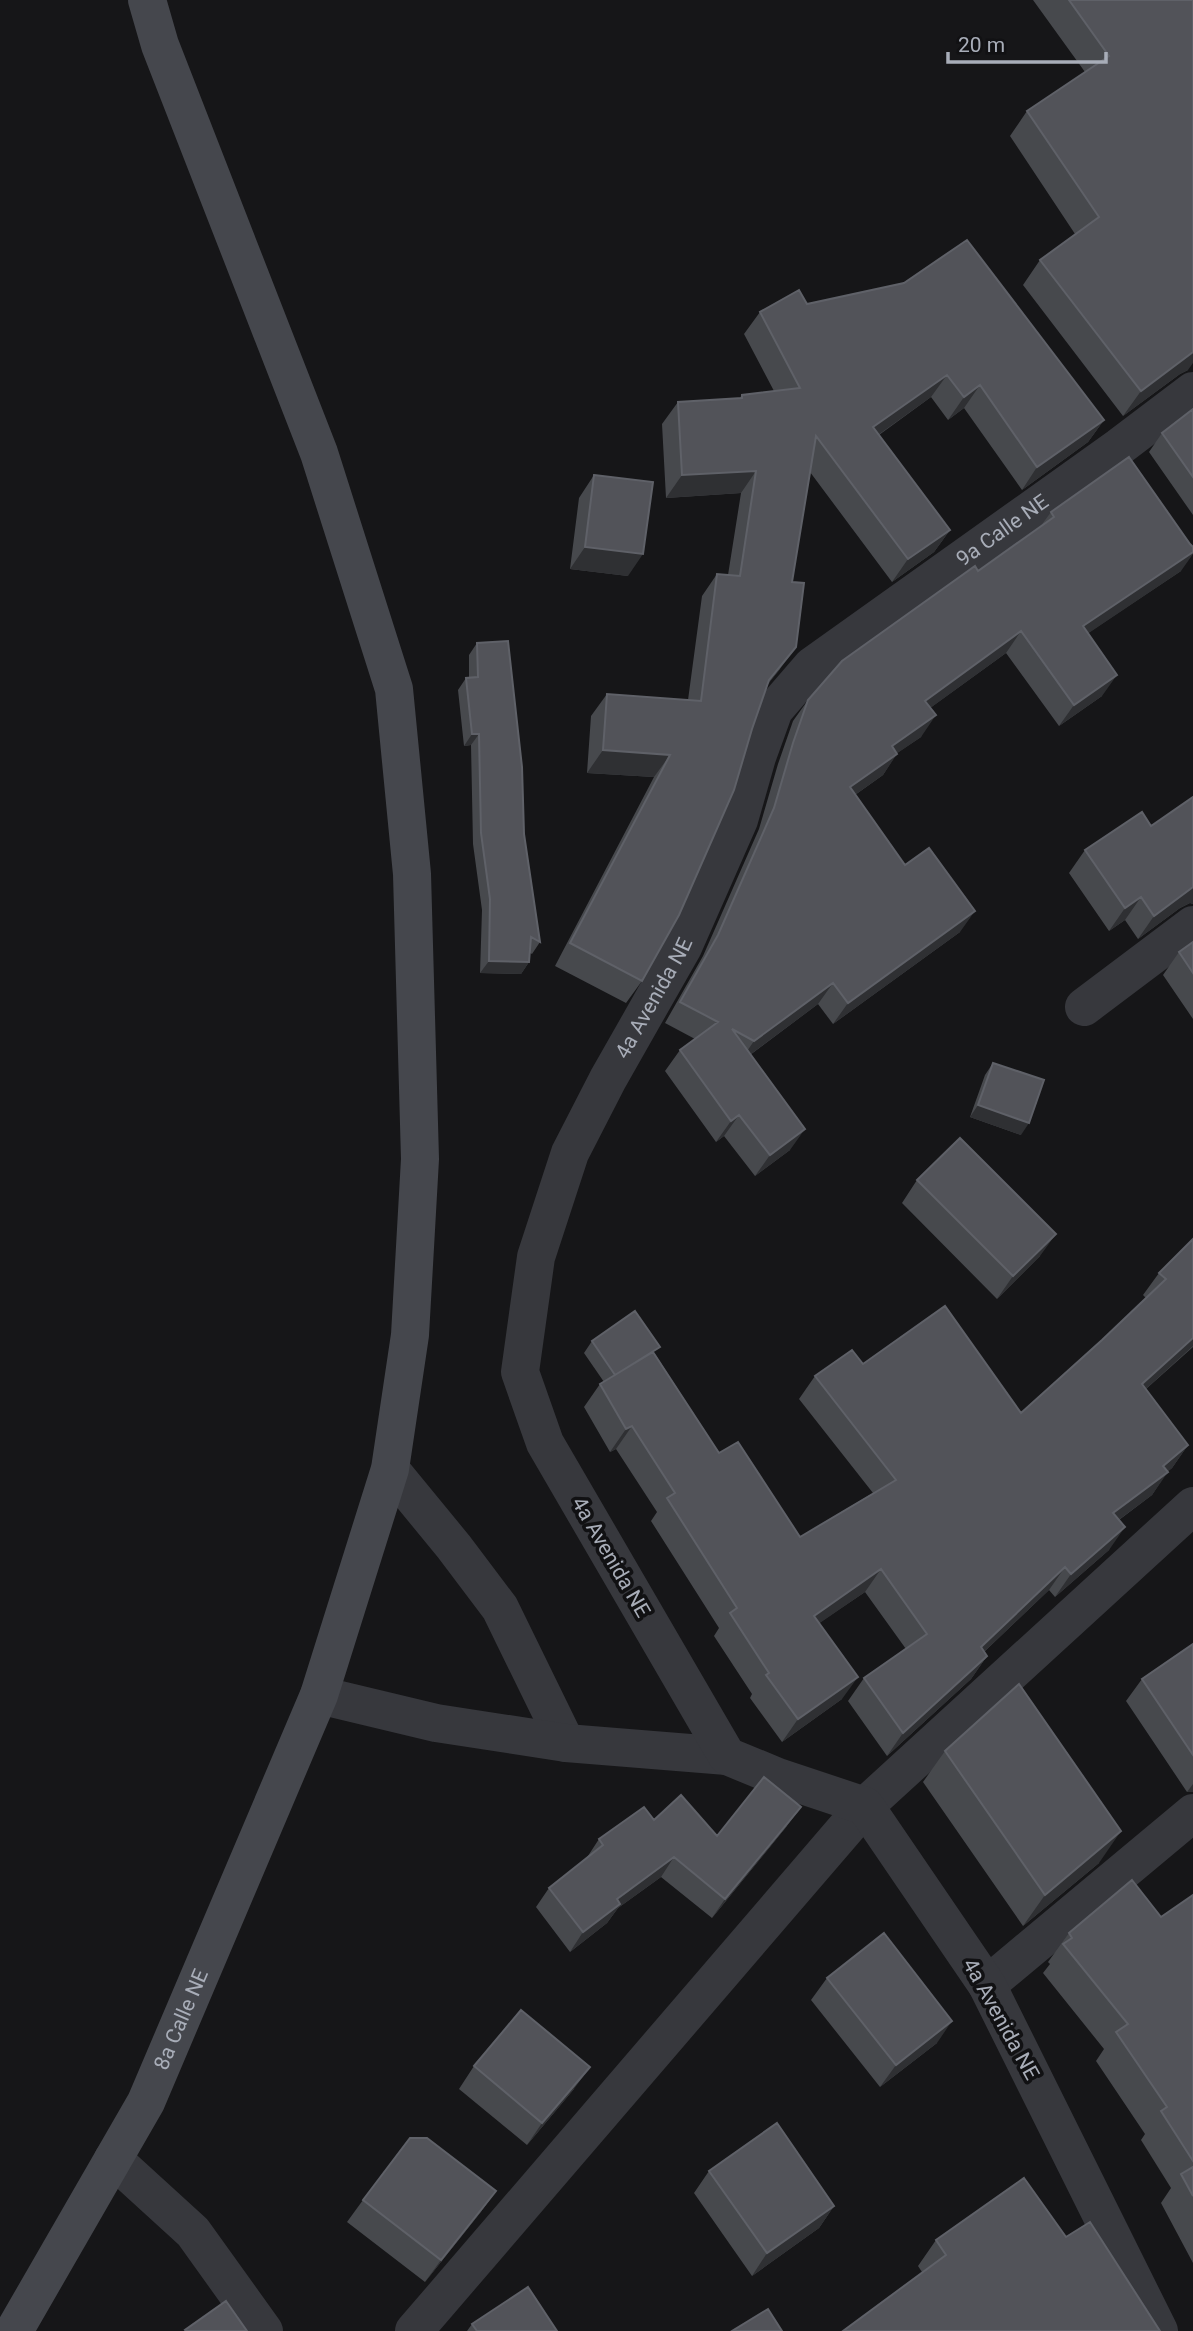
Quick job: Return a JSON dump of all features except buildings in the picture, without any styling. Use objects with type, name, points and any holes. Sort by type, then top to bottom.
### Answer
[{"type":"street","name":"8a Calle NE","points":[[13,2331],[146,2102],[319,1695],[390,1469],[410,1335],[420,1159],[412,874],[394,689],[319,453],[160,45],[147,0]]},
{"type":"street","name":"9a Calle NE","points":[[812,666],[1193,391]]},
{"type":"street","points":[[1094,415],[1141,479]]},
{"type":"street","name":"4a Avenida NE","points":[[727,1756],[545,1443],[520,1372],[536,1257],[570,1153],[608,1079],[683,947],[739,820],[774,710],[812,666]]},
{"type":"street","points":[[1084,1007],[1193,925]]},
{"type":"street","points":[[390,1469],[500,1608],[566,1743]]},
{"type":"street","points":[[414,2331],[865,1806],[1193,1506]]},
{"type":"street","points":[[319,1695],[436,1723],[566,1743],[727,1756],[778,1777],[865,1806]]},
{"type":"street","name":"4a Avenida NE","points":[[865,1806],[987,1985],[1159,2331]]},
{"type":"street","points":[[987,1985],[1193,1813]]},
{"type":"street","points":[[113,2159],[193,2232],[264,2331]]}]
